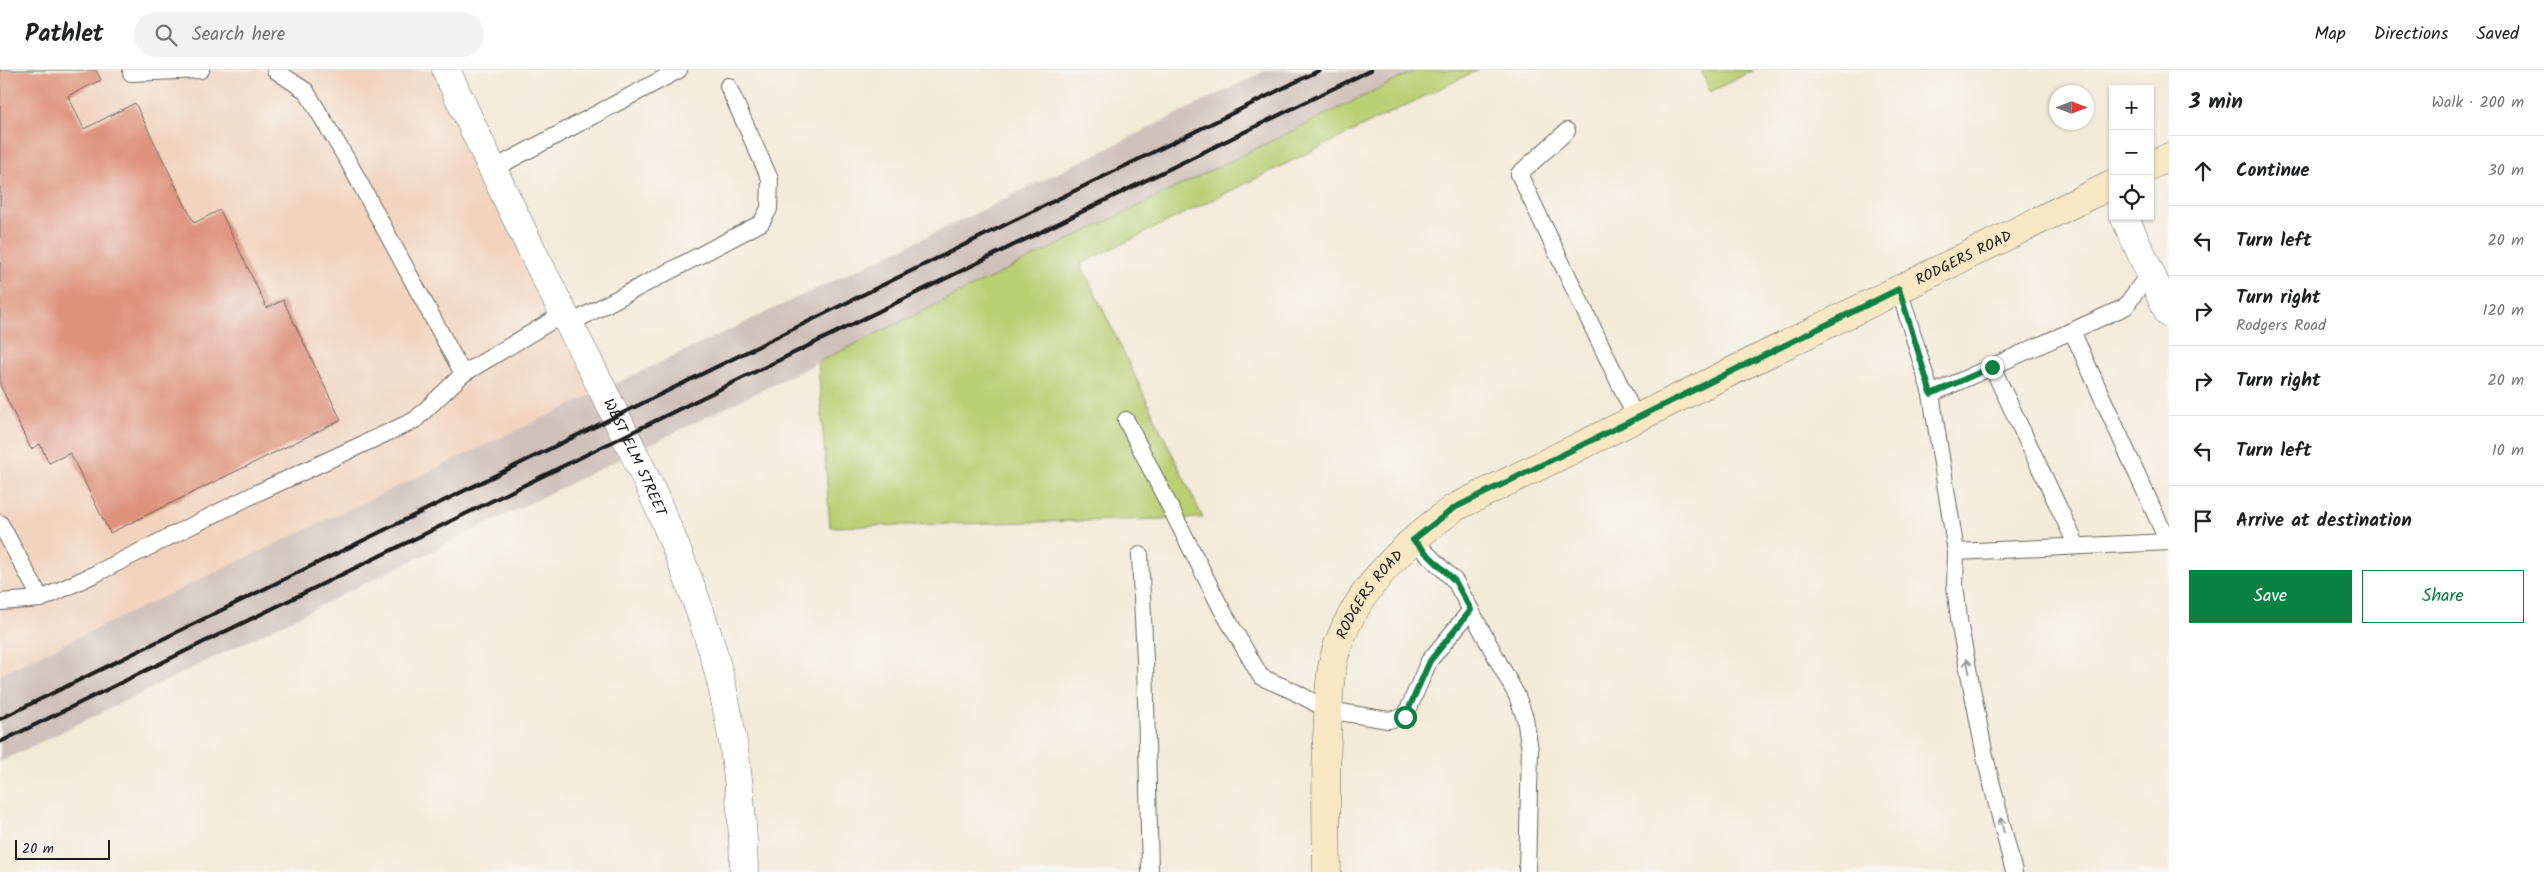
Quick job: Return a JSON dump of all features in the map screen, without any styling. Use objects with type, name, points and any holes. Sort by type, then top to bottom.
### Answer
[{"type":"street","name":"WEST ELM STREET","points":[[446,70],[615,416],[680,557],[718,673],[739,781],[744,872]]},
{"type":"street","points":[[2154,164],[2169,157]]},
{"type":"street","name":"RODGERS ROAD","points":[[1327,872],[1325,762],[1330,686],[1338,642],[1359,604],[1392,559],[1413,540],[1454,508],[1899,289],[2109,188]]},
{"type":"street","points":[[2126,220],[2169,314]]},
{"type":"lane","points":[[131,70],[131,73],[201,70]]},
{"type":"lane","points":[[275,70],[306,90],[349,163],[463,374]]},
{"type":"lane","points":[[493,169],[679,70]]},
{"type":"lane","points":[[0,602],[41,599],[258,493],[415,420],[463,374],[566,319],[761,223],[769,209],[770,179],[728,86]]},
{"type":"lane","points":[[1567,131],[1519,174],[1636,418]]},
{"type":"lane","points":[[1931,394],[2125,307],[2150,272]]},
{"type":"lane","points":[[1899,289],[1931,394],[1956,552],[1955,585],[1960,626],[1986,761],[2014,872]]},
{"type":"lane","points":[[1956,552],[2168,542],[2072,331]]},
{"type":"lane","points":[[1992,367],[2077,546]]},
{"type":"lane","points":[[1126,420],[1221,608],[1261,677],[1293,690],[1328,710],[1388,720],[1405,717],[1430,661],[1471,610]]},
{"type":"lane","points":[[0,523],[41,599]]},
{"type":"lane","points":[[1413,540],[1455,581],[1518,696],[1525,718],[1530,750],[1527,872]]},
{"type":"lane","points":[[1140,555],[1145,660],[1150,872]]},
{"type":"shaded area","points":[[0,70],[434,70],[603,391],[0,674]]},
{"type":"shaded area","points":[[1267,70],[1417,70],[0,762],[0,674],[958,222]]},
{"type":"green space","points":[[1417,70],[1478,70],[1081,264],[1203,518],[830,527],[818,362]]},
{"type":"green space","points":[[1701,70],[1754,70],[1710,92]]},
{"type":"building","points":[[0,70],[96,70],[101,80],[68,96],[84,129],[135,103],[194,223],[220,210],[267,308],[283,300],[341,420],[110,533],[70,453],[49,463],[40,444],[31,449],[0,385]]},
{"type":"railway","points":[[0,719],[1320,70]]},
{"type":"railway","points":[[0,742],[1371,70]]},
{"type":"route","points":[[1405,717],[1415,689],[1430,661],[1471,610],[1455,581],[1413,540],[1454,508],[1899,289],[1931,394],[1992,367]]}]
